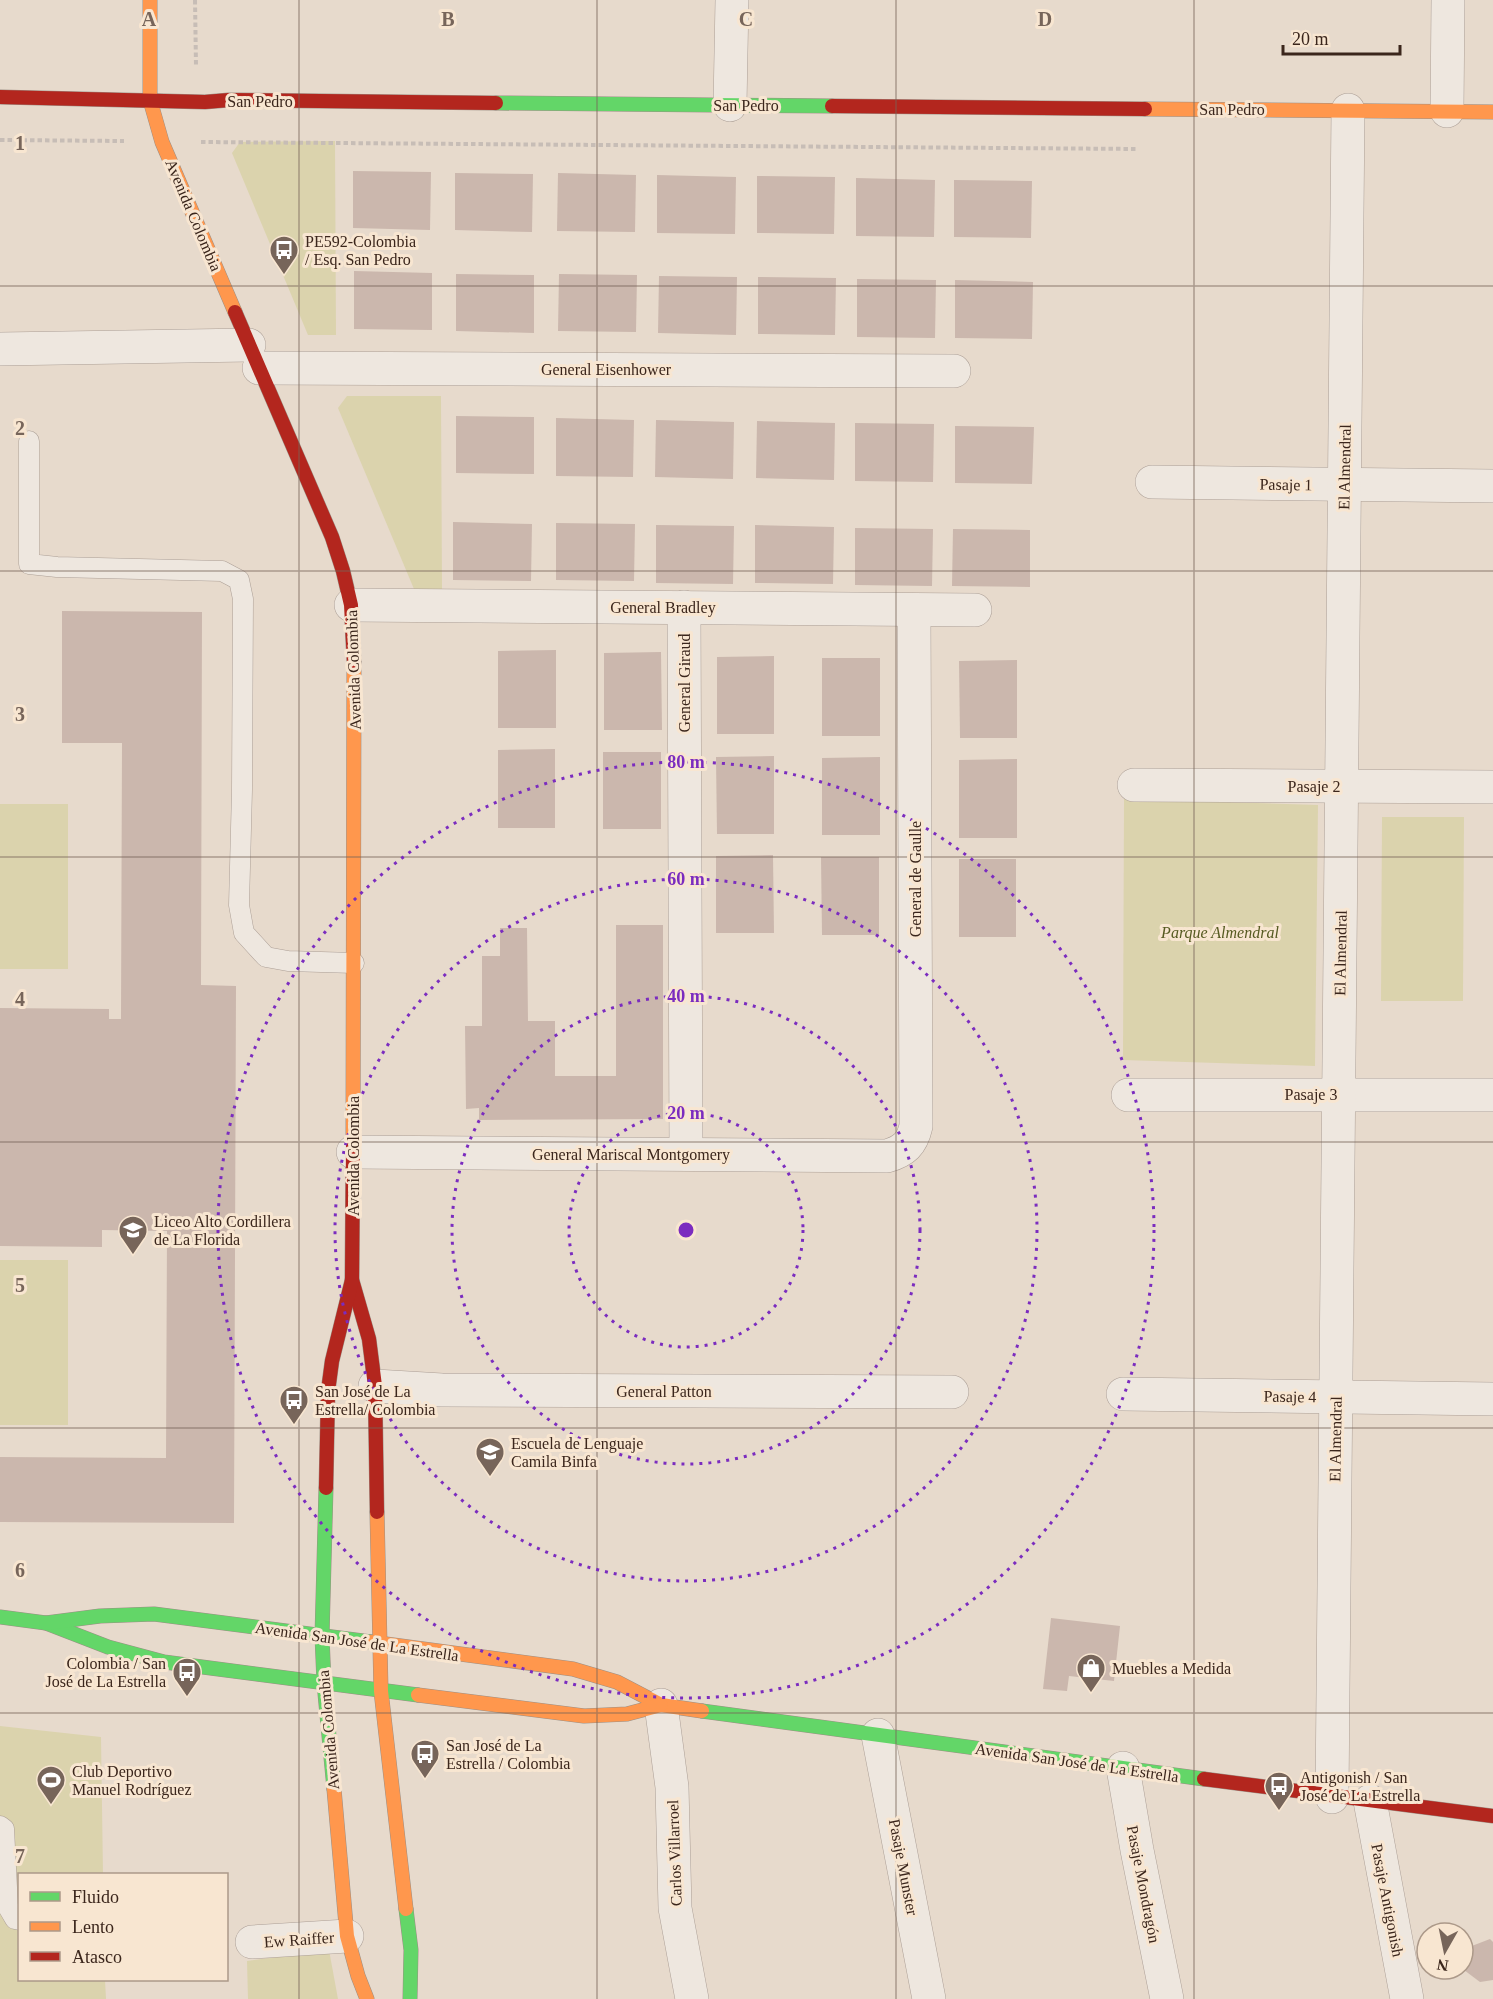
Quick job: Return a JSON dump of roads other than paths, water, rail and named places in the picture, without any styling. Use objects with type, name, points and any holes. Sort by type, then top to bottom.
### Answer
[{"type":"main road","name":"Avenida Colombia","points":[[150,0],[150,100],[162,142],[332,537],[351,605],[355,673],[352,1280],[332,1361],[328,1391],[322,1636],[324,1683],[347,1936],[367,1999]]},
{"type":"main road","name":"San Pedro","points":[[0,97],[205,102],[241,100],[1493,112]]},
{"type":"main road","name":"Avenida Colombia","points":[[352,1280],[369,1339],[375,1386],[381,1691],[411,1950],[410,1999]]},
{"type":"main road","name":"Avenida San José de La Estrella","points":[[46,1623],[100,1614],[154,1614],[573,1669],[617,1682],[661,1705],[1332,1797],[1493,1816]]},
{"type":"main road","name":"Avenida San José de La Estrella","points":[[0,1617],[46,1623],[108,1647],[164,1662],[381,1691],[603,1717],[632,1714],[661,1705]]},
{"type":"street","points":[[730,105],[732,0]]},
{"type":"street","points":[[1447,111],[1448,0]]},
{"type":"street","name":"El Almendral","points":[[1332,1797],[1348,110]]},
{"type":"street","name":"General Eisenhower","points":[[0,350],[954,371]]},
{"type":"street","name":"Pasaje 1","points":[[1152,483],[1493,486]]},
{"type":"street","name":"General Bradley","points":[[351,605],[975,610]]},
{"type":"street","name":"General Giraud","points":[[684,608],[686,1154]]},
{"type":"street","name":"General de Gaulle","points":[[908,1146],[914,1137],[916,1126],[914,610]]},
{"type":"street","name":"Pasaje 2","points":[[1134,785],[1493,787]]},
{"type":"street","name":"Pasaje 3","points":[[1128,1095],[1493,1095]]},
{"type":"street","name":"General Mariscal Montgomery","points":[[353,1152],[887,1156],[898,1153],[908,1146]]},
{"type":"street","name":"General Patton","points":[[375,1386],[442,1390],[952,1392]]},
{"type":"street","name":"Pasaje 4","points":[[1123,1394],[1493,1399]]},
{"type":"street","name":"Carlos Villarroel","points":[[661,1705],[672,1787],[675,1908],[692,1999]]},
{"type":"street","name":"Pasaje Munster","points":[[878,1735],[929,1999]]},
{"type":"street","name":"Pasaje Mondragón","points":[[1123,1768],[1167,1999]]},
{"type":"street","name":"Pasaje Antigonish","points":[[1370,1801],[1407,1999]]},
{"type":"street","name":"Ew Raiffer","points":[[252,1942],[347,1936]]},
{"type":"lane","points":[[29,441],[29,564],[57,567],[222,571],[240,580],[243,599],[243,658],[239,905],[244,933],[266,957],[288,961],[354,963]]},
{"type":"lane","points":[[0,1826],[4,1829],[9,1907],[18,1919]]},
{"type":"place","name":"PE592-Colombia / Esq. San Pedro","points":[[284,276]]},
{"type":"place","name":"Liceo Alto Cordillera de La Florida","points":[[133,1256]]},
{"type":"place","name":"San José de La Estrella/ Colombia","points":[[294,1426]]},
{"type":"place","name":"Escuela de Lenguaje Camila Binfa","points":[[490,1478]]},
{"type":"place","name":"Muebles a Medida","points":[[1091,1694]]},
{"type":"place","name":"Colombia / San José de La Estrella","points":[[187,1698]]},
{"type":"place","name":"San José de La Estrella / Colombia","points":[[425,1780]]},
{"type":"place","name":"Club Deportivo Manuel Rodríguez","points":[[51,1806]]},
{"type":"place","name":"Antigonish / San José de La Estrella","points":[[1279,1812]]},
{"type":"park label","name":"Parque Almendral","points":[[1220,932]]}]
